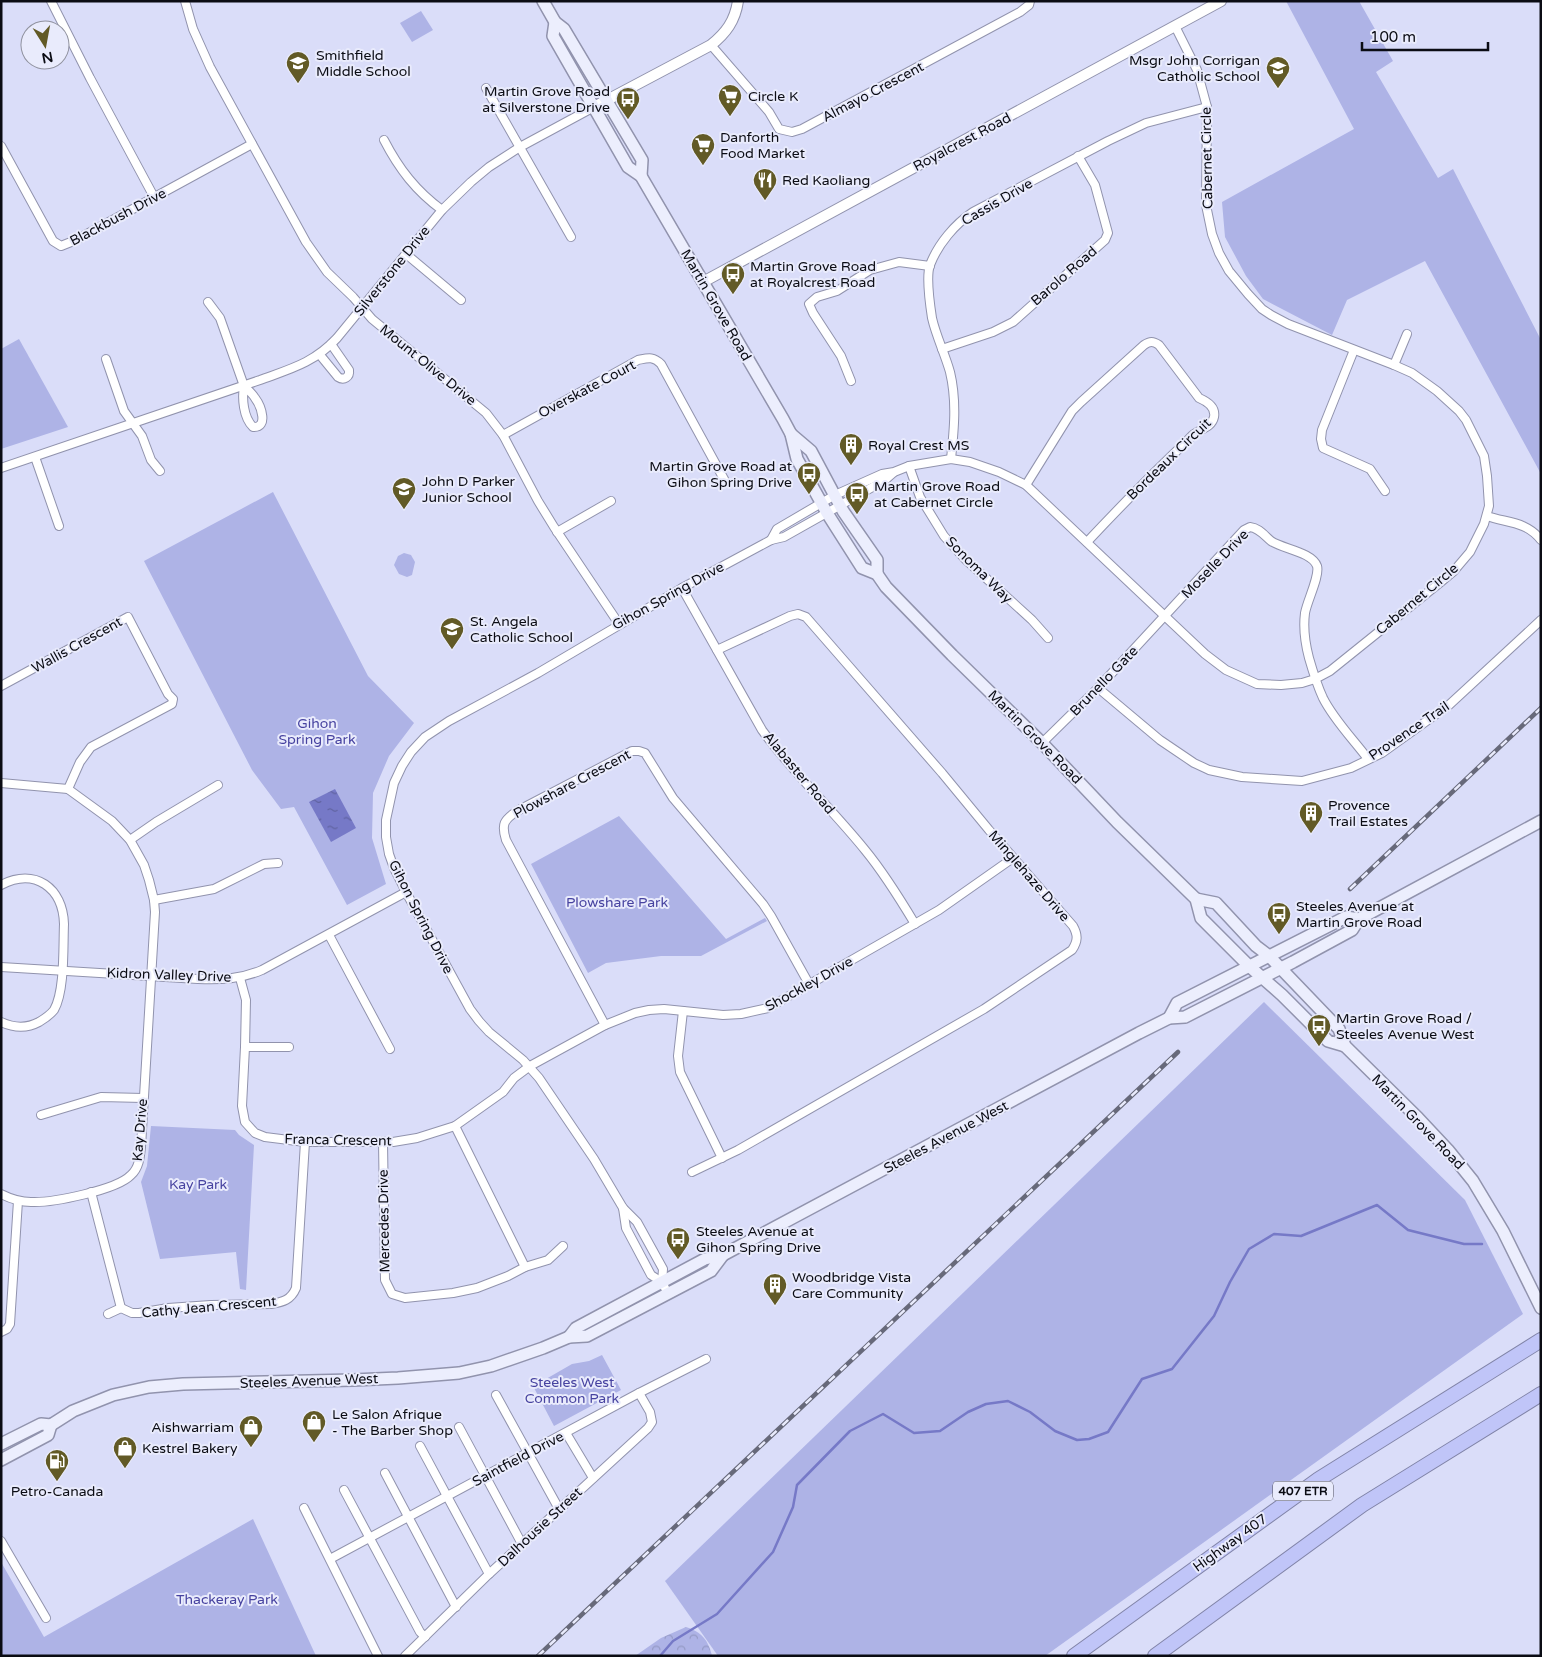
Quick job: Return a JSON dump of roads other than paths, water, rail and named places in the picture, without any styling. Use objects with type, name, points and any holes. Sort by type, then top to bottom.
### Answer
[{"type":"highway","name":"Highway 407","points":[[1074,1656],[1319,1479],[1541,1340]]},
{"type":"highway","points":[[1155,1656],[1362,1505],[1541,1394]]},
{"type":"main road","name":"Martin Grove Road","points":[[543,1],[555,22],[564,28],[642,160],[641,176]]},
{"type":"main road","name":"Martin Grove Road","points":[[555,22],[553,36],[628,167],[641,176],[791,434],[797,459],[824,508],[862,568],[877,574]]},
{"type":"main road","name":"Martin Grove Road","points":[[791,434],[811,451],[837,500],[876,560],[877,574],[886,587],[1042,743],[1117,822],[1196,899],[1216,903],[1256,946],[1269,956],[1339,1029],[1345,1046],[1448,1150],[1473,1180],[1503,1231],[1539,1304]]},
{"type":"main road","name":"Steeles Avenue West","points":[[569,1337],[576,1328],[705,1259],[723,1255],[1169,1018],[1185,1017],[1352,930],[1359,919],[1541,821]]},
{"type":"main road","name":"Martin Grove Road","points":[[1196,899],[1200,918],[1328,1041],[1345,1046]]},
{"type":"main road","name":"Steeles Avenue West","points":[[1169,1018],[1177,1004],[1249,966],[1346,918],[1359,919]]},
{"type":"main road","name":"Steeles Avenue West","points":[[1,1444],[41,1424],[51,1425],[73,1412],[113,1395],[149,1387],[184,1384],[398,1378],[459,1373],[491,1366],[569,1337],[587,1336],[711,1271],[723,1255]]},
{"type":"main road","name":"Steeles Avenue West","points":[[1,1460],[48,1435],[51,1425]]},
{"type":"street","points":[[51,1],[154,197]]},
{"type":"street","name":"Mount Olive Drive","points":[[185,1],[200,46],[252,144],[317,259],[372,319],[486,413],[503,435],[538,501],[557,532],[619,624]]},
{"type":"street","name":"Silverstone Drive","points":[[1,468],[244,386],[301,365],[320,355],[332,344],[442,210],[471,182],[520,147],[711,45],[732,24],[737,12],[738,1]]},
{"type":"street","name":"Almayo Crescent","points":[[711,45],[769,112],[779,129],[792,132],[802,130],[1020,12],[1029,5],[1030,1]]},
{"type":"street","name":"Royalcrest Road","points":[[703,282],[1220,1]]},
{"type":"street","name":"Cabernet Circle","points":[[837,500],[885,480],[894,472],[908,466],[951,459],[979,465],[999,472],[1026,485],[1205,654],[1226,670],[1257,684],[1295,684],[1315,679],[1330,670],[1453,572],[1470,552],[1484,524],[1489,506],[1487,476],[1484,456],[1466,420],[1459,411],[1438,391],[1412,373],[1288,324],[1271,315],[1248,294],[1229,271],[1219,253],[1212,234],[1206,206],[1207,107],[1197,70],[1176,26]]},
{"type":"street","points":[[486,88],[571,237]]},
{"type":"street","name":"Cassis Drive","points":[[951,459],[955,402],[950,372],[932,317],[930,266],[941,244],[962,219],[1078,156],[1146,123],[1207,107]]},
{"type":"street","points":[[384,140],[392,156],[418,191],[442,210]]},
{"type":"street","name":"Blackbush Drive","points":[[1,146],[52,241],[61,246],[76,240],[252,144]]},
{"type":"street","name":"Barolo Road","points":[[942,348],[993,332],[1013,322],[1105,240],[1108,233],[1095,185],[1078,156]]},
{"type":"street","points":[[406,254],[461,300]]},
{"type":"street","points":[[851,381],[842,356],[809,304],[817,297],[836,291],[870,270],[900,262],[930,266]]},
{"type":"street","points":[[208,302],[220,318],[244,386],[257,400],[263,420],[262,424],[258,427],[253,427],[249,421],[242,400],[244,386]]},
{"type":"street","points":[[1394,365],[1407,334]]},
{"type":"street","name":"Bordeaux Circuit","points":[[1026,485],[1072,412],[1081,402],[1144,345],[1149,342],[1160,345],[1198,398],[1212,406],[1214,419],[1210,424],[1194,434],[1149,476],[1086,542]]},
{"type":"street","points":[[320,355],[338,377],[346,378],[349,375],[349,370],[332,344]]},
{"type":"street","points":[[1354,350],[1322,430],[1323,448],[1370,469],[1385,491]]},
{"type":"street","name":"Overskate Court","points":[[503,435],[638,360],[652,358],[656,359],[660,364],[725,481]]},
{"type":"street","points":[[106,359],[122,408],[142,436],[150,460],[160,471]]},
{"type":"street","points":[[35,457],[59,526]]},
{"type":"street","name":"Sonoma Way","points":[[908,466],[920,497],[944,536],[969,563],[1036,624],[1048,638]]},
{"type":"street","name":"Gihon Spring Drive","points":[[668,1294],[662,1282],[662,1269],[638,1222],[623,1208],[594,1159],[530,1066],[489,1032],[470,1009],[394,868],[386,837],[386,820],[394,783],[411,752],[425,737],[449,721],[538,673],[682,588],[771,540],[778,529],[837,500]]},
{"type":"street","points":[[557,532],[611,501]]},
{"type":"street","points":[[1486,516],[1520,524],[1528,528],[1541,540]]},
{"type":"street","name":"Moselle Drive","points":[[1165,617],[1246,528],[1257,528],[1276,544],[1308,556],[1316,565],[1318,573],[1308,601],[1304,628],[1305,641],[1315,679],[1324,699],[1336,718],[1368,759]]},
{"type":"street","name":"Alabaster Road","points":[[682,588],[765,735],[866,851],[885,876],[915,924]]},
{"type":"street","name":"Minglehaze Drive","points":[[692,1172],[747,1146],[984,1009],[1072,950],[1076,944],[1077,937],[1076,931],[1072,926],[936,765],[806,617],[798,614],[790,616],[717,650]]},
{"type":"street","name":"Wallis Crescent","points":[[1,686],[128,617],[168,694],[173,699],[172,704],[91,747],[80,762],[68,789]]},
{"type":"street","name":"Brunello Gate","points":[[1042,743],[1098,688],[1165,617]]},
{"type":"street","name":"Provence Trail","points":[[1098,688],[1160,740],[1194,763],[1209,770],[1242,777],[1301,781],[1351,768],[1382,752],[1449,705],[1541,620]]},
{"type":"street","name":"Plowshare Crescent","points":[[605,1025],[506,840],[503,825],[506,819],[517,811],[632,751],[644,753],[673,798],[763,904],[809,984]]},
{"type":"street","points":[[1,783],[68,789]]},
{"type":"street","points":[[130,840],[218,785]]},
{"type":"street","name":"Kay Drive","points":[[1,1194],[18,1201],[45,1202],[91,1192],[118,1184],[133,1174],[140,1158],[152,976],[154,900],[144,865],[130,840],[112,822],[68,789]]},
{"type":"street","name":"Shockley Drive","points":[[530,1066],[605,1025],[635,1013],[649,1010],[723,1015],[758,1011],[783,1000],[939,910],[1013,858]]},
{"type":"street","points":[[154,900],[214,889],[264,864],[278,863]]},
{"type":"street","points":[[1,885],[14,880],[28,879],[44,884],[51,888],[57,896],[64,916],[60,994],[52,1012],[35,1024],[19,1028],[1,1022]]},
{"type":"street","name":"Kidron Valley Drive","points":[[1,967],[220,980],[240,978],[262,970],[406,892]]},
{"type":"street","points":[[329,935],[390,1049]]},
{"type":"street","name":"Franca Crescent","points":[[240,978],[246,1000],[242,1106],[245,1122],[255,1133],[265,1137],[305,1142],[393,1142],[417,1138],[455,1126],[503,1092],[514,1078],[530,1066]]},
{"type":"street","points":[[683,1011],[678,1056],[680,1072],[722,1158]]},
{"type":"street","points":[[245,1047],[289,1047]]},
{"type":"street","points":[[41,1115],[101,1097],[143,1098]]},
{"type":"street","points":[[455,1126],[524,1267]]},
{"type":"street","name":"Mercedes Drive","points":[[383,1141],[385,1280],[392,1294],[405,1298],[453,1293],[477,1288],[524,1267],[548,1260],[563,1246]]},
{"type":"street","name":"Cathy Jean Crescent","points":[[108,1314],[121,1308],[132,1313],[139,1313],[203,1305],[271,1304],[288,1299],[296,1288],[305,1142]]},
{"type":"street","name":"Cathy Jean Crescent","points":[[91,1192],[121,1308]]},
{"type":"street","points":[[1,1332],[10,1324],[18,1201]]},
{"type":"street","name":"Gihon Spring Drive","points":[[623,1208],[626,1228],[651,1275],[662,1282]]},
{"type":"street","name":"Saintfield Drive","points":[[330,1559],[706,1359]]},
{"type":"street","name":"Dalhousie Street","points":[[405,1656],[489,1574],[648,1428],[652,1422],[650,1412],[639,1393]]},
{"type":"street","points":[[496,1395],[559,1510]]},
{"type":"street","points":[[458,1427],[522,1544]]},
{"type":"street","points":[[566,1433],[593,1478]]},
{"type":"street","points":[[420,1446],[489,1574]]},
{"type":"street","points":[[384,1473],[456,1607]]},
{"type":"street","points":[[344,1490],[424,1637]]},
{"type":"street","points":[[304,1508],[378,1656]]},
{"type":"street","points":[[1,1542],[46,1618]]},
{"type":"water","points":[[335,789],[356,828],[331,842],[309,802]]},
{"type":"waterway","points":[[660,1656],[673,1641],[717,1614],[773,1552],[793,1507],[797,1485],[850,1431],[883,1414],[914,1433],[940,1431],[968,1412],[986,1404],[1008,1401],[1030,1412],[1055,1431],[1077,1440],[1089,1439],[1108,1432],[1142,1379],[1172,1369],[1214,1316],[1230,1282],[1249,1249],[1274,1234],[1301,1236],[1377,1205],[1408,1230],[1464,1244],[1482,1244]]},
{"type":"railway","points":[[1350,889],[1541,708]]},
{"type":"railway","points":[[538,1656],[1178,1052]]},
{"type":"place","name":"Smithfield Middle School","points":[[298,84]]},
{"type":"place","name":"Msgr John Corrigan Catholic School","points":[[1278,89]]},
{"type":"place","name":"Circle K","points":[[730,117]]},
{"type":"place","name":"Martin Grove Road at Silverstone Drive","points":[[628,120]]},
{"type":"place","name":"Danforth Food Market","points":[[703,166]]},
{"type":"place","name":"Red Kaoliang","points":[[765,201]]},
{"type":"place","name":"Martin Grove Road at Royalcrest Road","points":[[733,295]]},
{"type":"place","name":"Royal Crest MS","points":[[851,466]]},
{"type":"place","name":"Martin Grove Road at Gihon Spring Drive","points":[[809,495]]},
{"type":"place","name":"John D Parker Junior School","points":[[404,510]]},
{"type":"place","name":"Martin Grove Road at Cabernet Circle","points":[[857,515]]},
{"type":"place","name":"St. Angela Catholic School","points":[[452,650]]},
{"type":"place","name":"Provence Trail Estates","points":[[1311,834]]},
{"type":"place","name":"Steeles Avenue at Martin Grove Road","points":[[1279,935]]},
{"type":"place","name":"Martin Grove Road / Steeles Avenue West","points":[[1319,1047]]},
{"type":"place","name":"Steeles Avenue at Gihon Spring Drive","points":[[678,1260]]},
{"type":"place","name":"Woodbridge Vista Care Community","points":[[775,1306]]},
{"type":"place","name":"Le Salon Afrique - The Barber Shop","points":[[314,1443]]},
{"type":"place","name":"Aishwarriam","points":[[251,1448]]},
{"type":"place","name":"Kestrel Bakery","points":[[125,1469]]},
{"type":"place","name":"Petro-Canada","points":[[57,1482]]},
{"type":"park label","name":"Gihon Spring Park","points":[[317,732]]},
{"type":"park label","name":"Plowshare Park","points":[[617,902]]},
{"type":"park label","name":"Kay Park","points":[[198,1184]]},
{"type":"park label","name":"Steeles West Common Park","points":[[572,1390]]},
{"type":"park label","name":"Thackeray Park","points":[[227,1599]]}]
